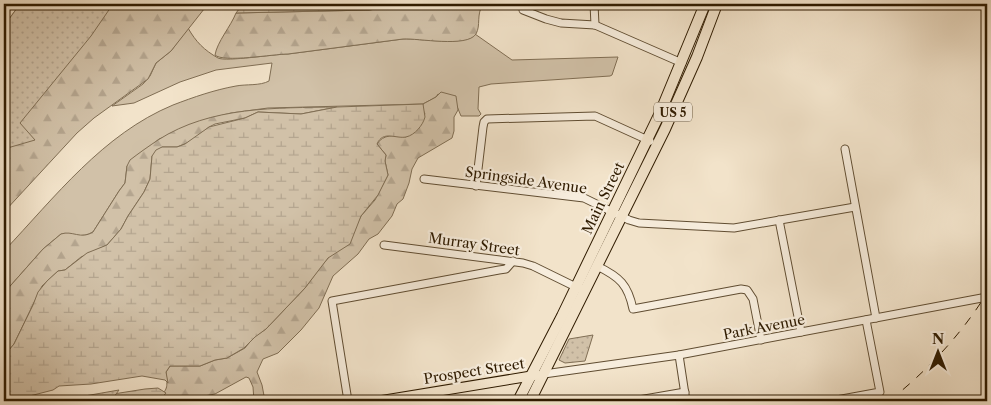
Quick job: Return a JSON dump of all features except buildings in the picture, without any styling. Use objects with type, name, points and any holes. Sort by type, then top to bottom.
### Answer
[{"type":"highway","name":"Main Street","points":[[530,401],[544,374],[612,211],[682,63],[705,4]]},
{"type":"highway","name":"Main Street","points":[[518,401],[580,289],[598,266],[658,145],[692,69],[717,4]]},
{"type":"main road","name":"Prospect Street","points":[[379,401],[544,374]]},
{"type":"street","points":[[594,4],[595,24]]},
{"type":"street","points":[[721,4],[728,4]]},
{"type":"street","points":[[523,10],[546,20],[561,23],[595,24],[682,63]]},
{"type":"street","points":[[476,186],[484,122],[493,119],[595,116],[658,145]]},
{"type":"street","points":[[845,148],[876,318]]},
{"type":"street","name":"Springside Avenue","points":[[424,179],[584,198],[622,216],[640,222],[727,228],[855,207]]},
{"type":"street","points":[[779,220],[800,332]]},
{"type":"street","name":"Murray Street","points":[[384,245],[513,261],[533,266],[580,289]]},
{"type":"street","points":[[348,401],[332,301],[500,270],[506,268],[513,261]]},
{"type":"street","points":[[598,266],[626,287],[633,309],[741,289],[747,290],[753,299],[761,340]]},
{"type":"street","name":"Park Avenue","points":[[544,374],[679,355],[987,297]]},
{"type":"street","points":[[831,401],[880,392],[866,320]]},
{"type":"street","points":[[679,355],[686,401]]},
{"type":"street","points":[[633,401],[685,392]]},
{"type":"green space","points":[[20,4],[208,4],[171,51],[156,63],[148,79],[94,118],[77,133],[4,212],[4,26]]},
{"type":"green space","points":[[20,4],[113,4],[91,36],[20,123],[35,140],[4,149],[4,26]]},
{"type":"green space","points":[[243,4],[412,4],[369,10],[236,13]]},
{"type":"green space","points":[[412,4],[483,4],[476,34],[463,41],[403,39],[249,58],[228,58],[215,55],[218,45],[236,13],[369,10]]},
{"type":"green space","points":[[188,28],[204,49],[223,59],[288,54],[403,39],[452,41],[470,38],[475,34],[512,60],[618,57],[610,76],[491,84],[479,87],[478,109],[481,114],[479,116],[461,116],[456,104],[438,94],[423,104],[268,108],[231,113],[207,119],[159,139],[127,166],[125,183],[93,232],[81,236],[61,234],[43,249],[4,293],[4,251],[81,169],[124,132],[148,117],[173,105],[240,85],[261,84],[269,81],[272,63],[216,70],[180,82],[134,103],[112,106],[143,84],[150,76],[156,63],[171,51]]},
{"type":"green space","points":[[441,92],[456,96],[458,110],[454,117],[452,138],[418,158],[412,169],[403,199],[397,204],[392,216],[378,234],[369,239],[358,254],[333,276],[319,308],[301,330],[278,353],[263,359],[257,372],[265,401],[254,401],[253,387],[249,378],[246,377],[215,394],[204,396],[199,401],[159,401],[166,388],[166,372],[170,366],[200,366],[227,358],[245,348],[305,288],[375,200],[388,175],[385,161],[386,155],[377,144],[386,137],[406,137],[425,114],[422,108],[423,104]]},
{"type":"green space","points":[[423,104],[425,117],[415,132],[406,137],[386,136],[377,144],[386,155],[385,161],[388,175],[378,195],[361,216],[350,244],[328,258],[305,288],[266,329],[244,348],[227,358],[200,366],[170,366],[166,372],[168,383],[165,380],[142,376],[91,384],[59,386],[53,390],[18,399],[4,395],[4,356],[14,344],[38,292],[58,271],[65,270],[87,253],[107,245],[121,229],[150,179],[152,156],[156,150],[162,147],[177,147],[185,144],[209,127],[245,118],[258,112],[301,114],[337,107]]},
{"type":"green space","points":[[337,107],[301,114],[258,112],[245,118],[215,124],[192,141],[177,147],[162,147],[152,156],[150,179],[121,229],[107,245],[81,257],[65,270],[58,271],[42,286],[14,344],[4,356],[4,293],[43,249],[61,234],[84,235],[93,232],[125,183],[127,166],[130,160],[158,140],[178,129],[222,115],[268,109]]},
{"type":"green space","points":[[593,335],[585,361],[565,363],[559,360],[569,339]]},
{"type":"green space","points":[[158,388],[166,393],[159,401],[69,401],[145,389]]},
{"type":"green space","points":[[119,390],[111,401],[56,401]]},
{"type":"railway","points":[[889,401],[930,365],[955,338],[987,293]]}]
